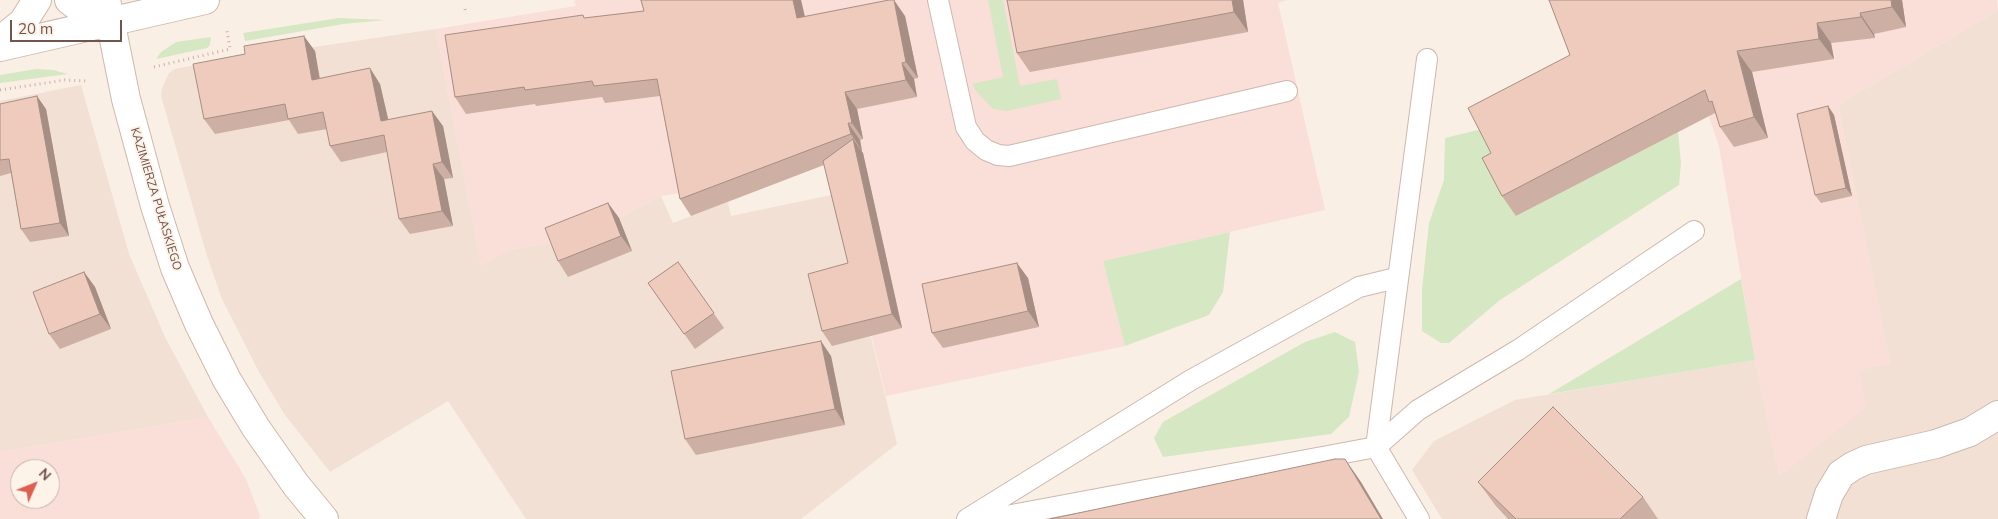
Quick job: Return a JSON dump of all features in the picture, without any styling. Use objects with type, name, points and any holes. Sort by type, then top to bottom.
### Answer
[{"type":"street","points":[[0,41],[23,22],[37,0]]},
{"type":"street","points":[[69,0],[77,8],[90,16],[108,10],[205,0]]},
{"type":"street","points":[[0,47],[108,10]]},
{"type":"street","name":"KAZIMIERZA PUŁASKIEGO","points":[[108,10],[126,99],[155,206],[195,316],[213,356],[241,404],[279,462],[320,517]]},
{"type":"street","points":[[1820,519],[1829,494],[1841,474],[1852,466],[1866,460],[1936,444],[1970,432],[1998,415]]},
{"type":"lane","points":[[938,0],[966,127],[975,141],[986,150],[998,155],[1009,156],[1287,91]]},
{"type":"lane","points":[[1419,519],[1376,447],[1396,278],[1427,59]]},
{"type":"lane","points":[[990,519],[1376,447],[1418,410],[1518,350],[1694,231]]},
{"type":"lane","points":[[967,519],[1191,380],[1359,288],[1396,278]]},
{"type":"path","points":[[465,9],[466,14]]},
{"type":"path","points":[[151,68],[230,49],[227,31]]},
{"type":"path","points":[[0,90],[65,80],[82,82],[91,80]]},
{"type":"shaded area","points":[[1287,0],[1278,3],[1325,210],[1103,261],[1125,346],[886,396],[830,163],[724,186],[661,196],[619,218],[555,243],[511,249],[481,266],[436,29],[576,6],[574,1]]},
{"type":"shaded area","points":[[1669,0],[1997,0],[1998,10],[1838,105],[1890,363],[1861,370],[1866,408],[1790,469],[1779,474],[1755,360],[1719,146]]},
{"type":"shaded area","points":[[1998,10],[1998,519],[1442,519],[1412,470],[1434,441],[1515,400],[1755,360],[1779,474],[1790,469],[1861,370],[1890,363],[1838,105]]},
{"type":"shaded area","points":[[436,29],[481,265],[511,249],[555,243],[619,218],[661,196],[673,223],[728,202],[731,216],[836,194],[897,444],[801,519],[526,519],[448,401],[330,472],[285,415],[259,372],[222,299],[207,256],[161,96],[162,88],[169,73],[175,69]]},
{"type":"shaded area","points":[[81,85],[129,254],[165,337],[208,417],[0,452],[0,101]]},
{"type":"shaded area","points":[[208,417],[246,479],[260,516],[259,519],[0,519],[0,452]]},
{"type":"green space","points":[[988,0],[1003,0],[1020,86],[1057,79],[1061,99],[1007,111],[993,109],[977,92],[972,84],[1003,77]]},
{"type":"green space","points":[[339,18],[386,20],[343,24],[245,41],[243,33]]},
{"type":"green space","points":[[211,37],[210,45],[207,48],[156,59],[161,52],[176,42]]},
{"type":"green space","points":[[36,69],[53,70],[68,74],[0,83],[0,75]]},
{"type":"green space","points":[[1482,129],[1516,216],[1678,132],[1681,163],[1679,185],[1500,300],[1449,343],[1441,343],[1422,331],[1422,289],[1429,223],[1444,180],[1445,138]]},
{"type":"green space","points":[[1230,232],[1223,292],[1209,315],[1125,346],[1103,261]]},
{"type":"green space","points":[[1741,279],[1755,360],[1549,394]]},
{"type":"green space","points":[[1335,332],[1355,342],[1359,372],[1349,417],[1331,434],[1163,457],[1154,438],[1163,422],[1305,342]]},
{"type":"building","points":[[641,0],[793,0],[797,18],[894,0],[906,62],[902,63],[906,80],[845,92],[852,123],[848,123],[851,134],[680,199],[657,79],[594,86],[592,81],[525,90],[524,87],[455,97],[445,35],[583,15],[584,18],[644,11]]},
{"type":"building","points":[[1007,0],[1232,0],[1234,12],[1017,53]]},
{"type":"building","points":[[1549,0],[1891,0],[1892,7],[1860,13],[1861,17],[1817,23],[1819,39],[1737,51],[1754,117],[1720,127],[1712,101],[1709,102],[1705,90],[1502,196],[1482,158],[1491,153],[1468,108],[1570,55]]},
{"type":"building","points":[[304,36],[312,80],[370,68],[381,121],[432,111],[442,162],[433,164],[442,211],[399,219],[384,135],[330,146],[323,112],[288,119],[285,104],[204,119],[193,64],[245,54],[244,46]]},
{"type":"building","points":[[37,96],[60,223],[21,229],[9,159],[0,160],[0,104]]},
{"type":"building","points":[[1828,106],[1846,188],[1815,195],[1797,114]]},
{"type":"building","points":[[853,139],[892,314],[822,331],[808,274],[848,263],[823,161]]},
{"type":"building","points":[[608,203],[621,236],[558,261],[545,228]]},
{"type":"building","points":[[678,262],[714,313],[684,334],[648,283]]},
{"type":"building","points":[[1017,263],[1028,311],[932,333],[922,284]]},
{"type":"building","points":[[84,272],[100,314],[49,334],[33,292]]},
{"type":"building","points":[[821,341],[835,409],[685,439],[671,371]]},
{"type":"building","points":[[1553,407],[1643,497],[1620,519],[1516,519],[1478,482]]},
{"type":"building","points":[[1335,459],[1345,459],[1381,519],[1050,519]]}]
